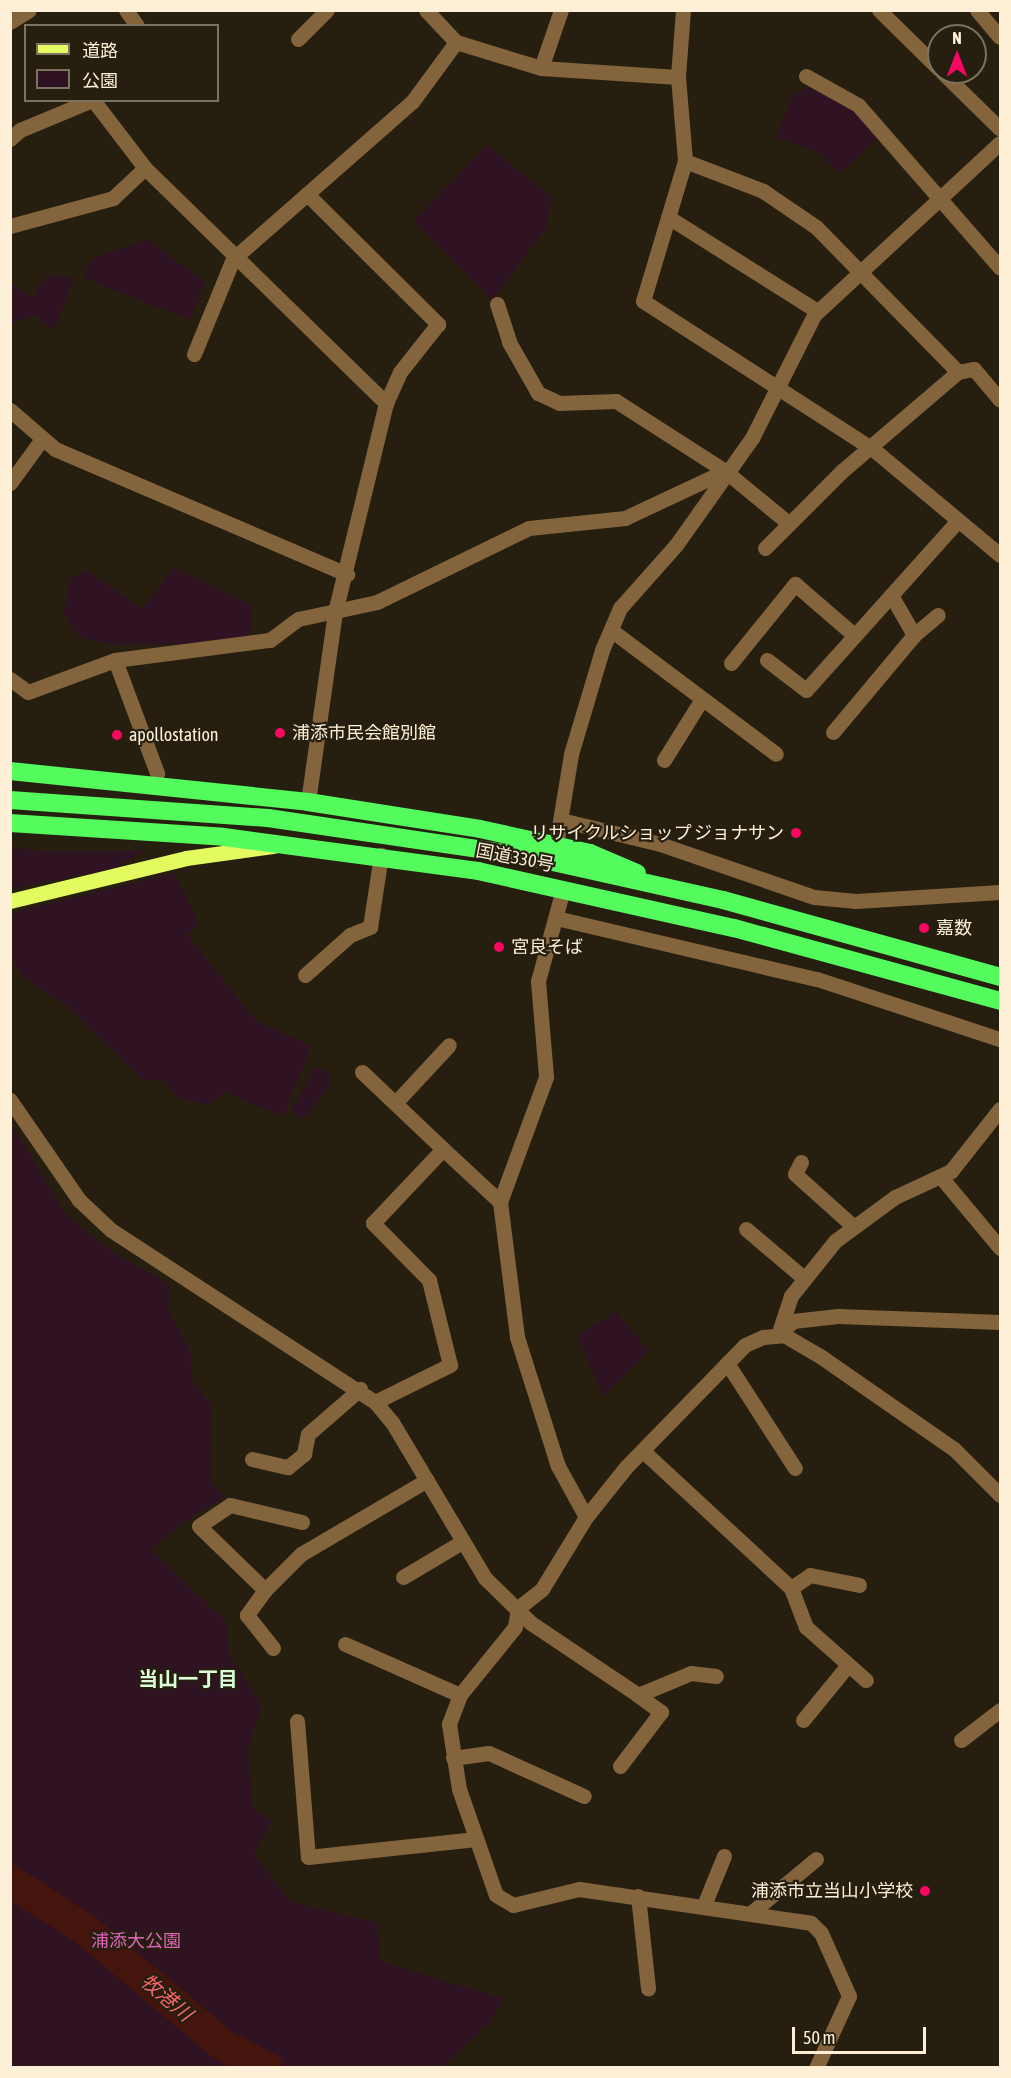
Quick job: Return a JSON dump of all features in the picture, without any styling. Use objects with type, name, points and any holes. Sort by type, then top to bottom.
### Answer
[{"type":"highway","points":[[10,771],[309,802],[556,845],[609,859],[658,885]]},
{"type":"highway","name":"国道330号","points":[[10,800],[171,808],[353,829],[658,885],[1000,976]]},
{"type":"highway","name":"国道330号","points":[[10,823],[282,843],[381,855],[563,889],[734,928],[1000,1001]]},
{"type":"main road","points":[[10,901],[177,860],[282,843]]},
{"type":"street","points":[[10,22],[29,10]]},
{"type":"street","points":[[126,10],[135,24]]},
{"type":"street","points":[[298,39],[327,10]]},
{"type":"street","points":[[426,10],[456,42],[541,68],[678,77]]},
{"type":"street","points":[[541,68],[561,10]]},
{"type":"street","points":[[683,10],[678,77],[685,161],[643,301],[775,384],[868,447],[1000,555]]},
{"type":"street","points":[[879,10],[927,57]]},
{"type":"street","points":[[977,10],[1000,37]]},
{"type":"street","points":[[194,354],[233,259],[412,102],[456,42]]},
{"type":"street","points":[[806,76],[858,105],[1000,268]]},
{"type":"street","points":[[954,84],[1000,129]]},
{"type":"street","points":[[10,140],[20,130],[87,102]]},
{"type":"street","points":[[94,102],[145,168],[233,259],[386,403]]},
{"type":"street","points":[[556,845],[572,754],[620,608],[676,545],[724,471],[752,438],[775,384],[818,311],[861,267],[1000,143]]},
{"type":"street","points":[[685,161],[763,191],[816,227],[861,267],[958,372]]},
{"type":"street","points":[[10,226],[113,198],[145,168]]},
{"type":"street","points":[[307,194],[438,324],[400,372],[386,403],[347,574],[335,612],[309,802]]},
{"type":"street","points":[[668,217],[818,311]]},
{"type":"street","points":[[497,304],[509,342],[538,393],[559,403],[616,401],[724,471],[787,522]]},
{"type":"street","points":[[765,548],[787,522],[868,447],[958,372],[974,369],[1000,400]]},
{"type":"street","points":[[10,410],[42,440],[91,467],[347,574]]},
{"type":"street","points":[[10,483],[42,440]]},
{"type":"street","points":[[10,679],[28,692],[115,660],[270,640],[298,619],[378,602],[529,528],[625,518],[724,471]]},
{"type":"street","points":[[766,660],[806,690],[957,522]]},
{"type":"street","points":[[731,663],[795,584],[854,635]]},
{"type":"street","points":[[891,595],[914,634]]},
{"type":"street","points":[[833,732],[914,634],[938,615]]},
{"type":"street","points":[[611,630],[776,754]]},
{"type":"street","points":[[115,660],[157,773]]},
{"type":"street","points":[[664,760],[702,699]]},
{"type":"street","points":[[561,820],[660,844],[814,897],[856,901],[1000,892]]},
{"type":"street","points":[[305,975],[350,935],[369,927],[381,855]]},
{"type":"street","points":[[563,889],[538,981],[546,1077],[500,1202],[517,1337],[558,1466],[586,1517]]},
{"type":"street","points":[[556,918],[817,980],[1000,1039]]},
{"type":"street","points":[[397,1101],[449,1045]]},
{"type":"street","points":[[362,1072],[397,1101],[443,1149],[500,1202]]},
{"type":"street","points":[[10,1101],[79,1200],[111,1230],[360,1389],[375,1402],[427,1480],[462,1542],[497,1593],[518,1608],[531,1623],[638,1695],[666,1706],[620,1766]]},
{"type":"street","points":[[778,1335],[791,1296],[854,1227],[896,1197],[939,1176],[964,1160],[1000,1109]]},
{"type":"street","points":[[375,1402],[450,1365],[429,1280],[373,1223],[443,1149]]},
{"type":"street","points":[[801,1162],[795,1174],[854,1227]]},
{"type":"street","points":[[939,1176],[1000,1248]]},
{"type":"street","points":[[746,1229],[805,1279]]},
{"type":"street","points":[[816,2067],[849,1996],[821,1933],[811,1923],[752,1912],[579,1889],[513,1905],[496,1895],[476,1839],[453,1758],[449,1724],[460,1695],[515,1627],[518,1608],[542,1589],[586,1517],[643,1451],[727,1363],[752,1341],[778,1335],[793,1321],[838,1316],[1000,1322]]},
{"type":"street","points":[[778,1335],[820,1356],[954,1449],[1000,1496]]},
{"type":"street","points":[[727,1363],[795,1468]]},
{"type":"street","points":[[252,1459],[288,1467],[304,1454],[308,1434],[360,1389]]},
{"type":"street","points":[[643,1451],[791,1588],[806,1627],[866,1680]]},
{"type":"street","points":[[273,1648],[247,1615],[265,1590],[301,1554],[427,1480]]},
{"type":"street","points":[[265,1590],[199,1526],[230,1504],[302,1522]]},
{"type":"street","points":[[403,1577],[462,1542]]},
{"type":"street","points":[[791,1588],[810,1575],[859,1585]]},
{"type":"street","points":[[345,1644],[460,1695]]},
{"type":"street","points":[[803,1720],[849,1665]]},
{"type":"street","points":[[638,1695],[691,1673],[716,1676]]},
{"type":"street","points":[[961,1740],[1000,1710]]},
{"type":"street","points":[[297,1720],[308,1857],[476,1839]]},
{"type":"street","points":[[453,1758],[489,1753],[584,1796]]},
{"type":"street","points":[[704,1905],[724,1857]]},
{"type":"street","points":[[752,1912],[816,1859]]},
{"type":"street","points":[[638,1896],[648,1988]]},
{"type":"green space","points":[[808,87],[854,109],[878,138],[841,173],[817,152],[776,137],[793,96]]},
{"type":"green space","points":[[487,145],[552,198],[546,228],[492,300],[414,221]]},
{"type":"green space","points":[[147,239],[205,282],[190,320],[84,278],[91,259]]},
{"type":"green space","points":[[47,275],[75,278],[53,330],[35,315],[11,324],[11,283],[32,297]]},
{"type":"green space","points":[[174,568],[251,605],[250,636],[230,643],[114,645],[79,637],[64,614],[69,579],[86,570],[142,609]]},
{"type":"green space","points":[[10,847],[39,851],[145,851],[112,869],[11,889]]},
{"type":"green space","points":[[174,873],[199,923],[187,935],[256,1021],[311,1046],[284,1116],[224,1092],[209,1105],[178,1098],[162,1079],[144,1081],[67,1006],[26,979],[11,959],[11,913]]},
{"type":"green space","points":[[316,1067],[330,1074],[330,1085],[303,1119],[291,1111]]},
{"type":"green space","name":"浦添大公園","points":[[10,1122],[65,1213],[109,1250],[170,1285],[168,1311],[190,1348],[192,1379],[211,1405],[210,1481],[225,1497],[183,1522],[151,1550],[227,1623],[229,1653],[262,1706],[248,1748],[252,1806],[272,1822],[253,1854],[291,1902],[377,1923],[380,1961],[504,1999],[487,2025],[442,2067],[11,2067]]},
{"type":"green space","points":[[616,1312],[649,1351],[604,1396],[577,1336]]},
{"type":"waterway","name":"牧港川","points":[[10,1881],[86,1930],[223,2045],[267,2068]]},
{"type":"place","name":"浦添市民会館別館","points":[[280,733]]},
{"type":"place","name":"apollostation","points":[[117,735]]},
{"type":"place","name":"リサイクルショップ ジョナサン","points":[[796,833]]},
{"type":"place","name":"嘉数","points":[[924,928]]},
{"type":"place","name":"宮良そば","points":[[499,947]]},
{"type":"place","name":"浦添市立当山小学校","points":[[925,1891]]},
{"type":"district","name":"当山一丁目","points":[[188,1678]]}]
